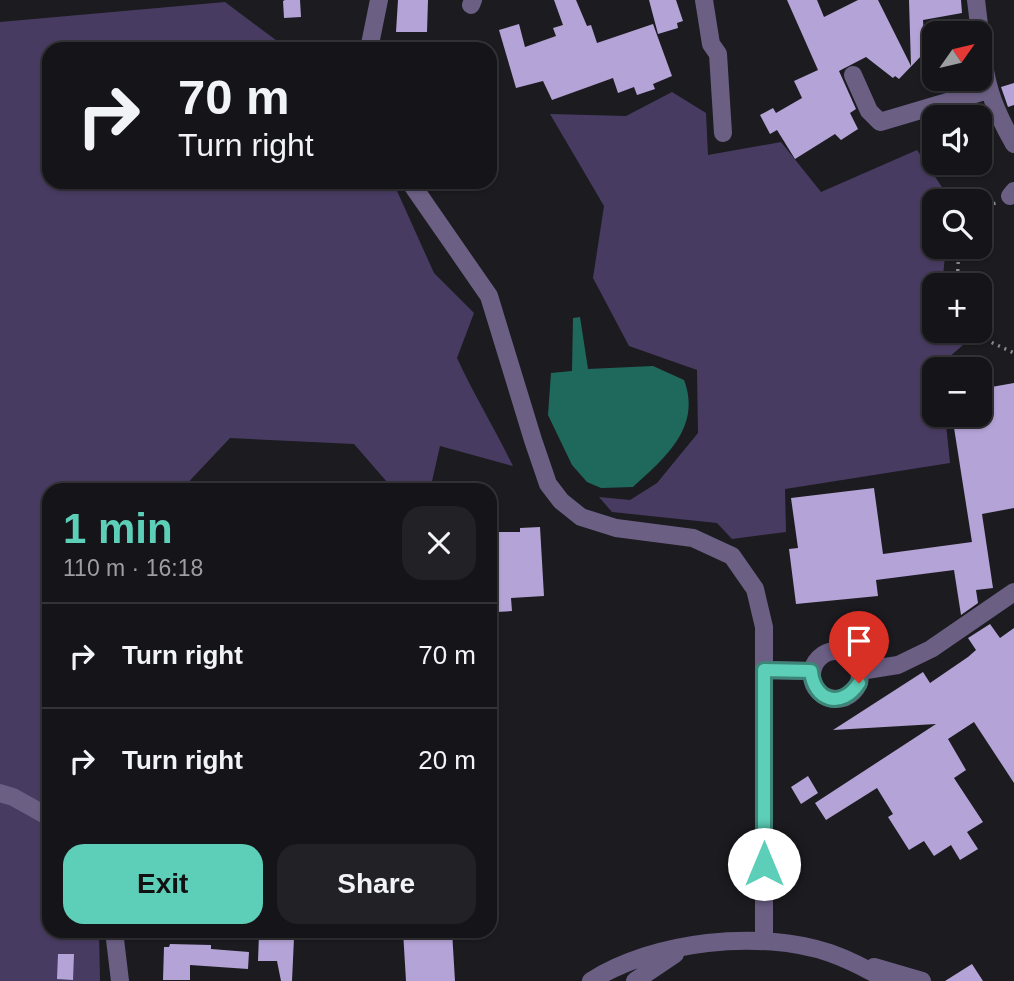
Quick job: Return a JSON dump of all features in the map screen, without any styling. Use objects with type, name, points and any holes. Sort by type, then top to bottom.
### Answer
[{"type":"street","points":[[370,42],[379,0]]},
{"type":"street","points":[[704,0],[711,44],[718,54],[723,133]]},
{"type":"street","points":[[976,0],[978,21]]},
{"type":"street","points":[[853,75],[869,111],[880,122],[985,91]]},
{"type":"street","points":[[988,91],[1014,144]]},
{"type":"street","points":[[415,189],[489,296],[548,484],[561,501],[581,517],[616,528],[693,538],[732,556],[755,589],[764,627],[764,941]]},
{"type":"street","points":[[860,671],[898,665],[931,649],[1014,592]]},
{"type":"street","points":[[836,650],[847,653],[856,660],[860,671],[859,683],[853,693],[842,699],[830,699],[819,693],[813,683],[811,671],[816,660],[824,653],[836,650]]},
{"type":"street","points":[[764,670],[811,671]]},
{"type":"street","points":[[0,793],[42,813]]},
{"type":"street","points":[[115,938],[120,981]]},
{"type":"street","points":[[591,981],[647,956],[688,947],[764,941],[829,952],[888,981]]},
{"type":"street","points":[[635,981],[688,947]]},
{"type":"street","points":[[847,960],[922,981]]},
{"type":"path","points":[[992,343],[1014,353]]},
{"type":"shaded area","points":[[225,2],[279,42],[42,42],[42,189],[396,189],[434,273],[474,313],[457,358],[513,466],[440,446],[432,483],[388,483],[354,444],[230,438],[188,483],[42,483],[42,938],[99,938],[100,981],[0,981],[0,22]]},
{"type":"shaded area","points":[[672,92],[706,113],[708,155],[781,142],[821,192],[917,150],[922,157],[922,175],[934,175],[943,189],[922,189],[922,259],[945,259],[943,273],[922,273],[922,343],[963,345],[949,357],[922,357],[922,427],[946,427],[950,463],[785,489],[786,532],[732,539],[717,523],[612,512],[599,497],[630,500],[657,483],[698,433],[697,370],[629,346],[593,278],[604,206],[550,114],[626,116]]},
{"type":"shaded area","points":[[580,317],[588,369],[653,366],[684,380],[688,412],[684,427],[668,453],[633,487],[601,488],[587,482],[572,465],[548,415],[551,373],[572,371],[573,318]]},
{"type":"building","points":[[285,0],[300,0],[301,17],[284,18]]},
{"type":"building","points":[[398,0],[428,0],[427,32],[396,32]]},
{"type":"building","points":[[554,0],[576,0],[587,26],[591,25],[597,43],[653,24],[672,76],[653,84],[655,89],[637,95],[634,87],[618,93],[613,78],[552,100],[543,81],[516,88],[499,30],[519,24],[525,47],[556,36],[553,28],[563,25]]},
{"type":"building","points":[[649,0],[676,0],[683,21],[677,23],[678,28],[658,34]]},
{"type":"building","points":[[787,0],[817,0],[824,17],[858,0],[878,0],[911,66],[909,0],[961,0],[962,13],[922,21],[922,55],[899,79],[895,76],[893,78],[866,57],[839,71],[856,109],[850,113],[858,129],[841,140],[835,134],[795,159],[777,130],[770,134],[760,115],[773,108],[776,113],[802,98],[794,81],[818,70]]},
{"type":"building","points":[[1014,83],[1014,105],[1008,107],[1001,87]]},
{"type":"building","points":[[1014,383],[1014,508],[982,514],[993,588],[976,590],[978,603],[961,615],[954,570],[876,580],[878,596],[796,604],[789,549],[798,548],[791,498],[874,488],[883,554],[972,542],[954,427],[992,427],[992,387]]},
{"type":"building","points":[[540,527],[544,596],[511,598],[512,611],[497,612],[497,532],[520,532],[520,528]]},
{"type":"building","points":[[990,624],[1000,638],[1014,628],[1014,783],[974,722],[948,739],[966,770],[954,778],[983,822],[967,832],[978,849],[960,860],[951,845],[934,856],[924,841],[909,850],[888,817],[893,814],[877,788],[826,820],[815,803],[936,724],[833,730],[923,672],[930,683],[976,650],[968,638]]},
{"type":"building","points":[[808,776],[818,793],[801,804],[791,787]]},
{"type":"building","points":[[259,938],[294,938],[292,981],[281,981],[277,961],[258,961]]},
{"type":"building","points":[[403,938],[452,938],[455,981],[406,981]]},
{"type":"building","points":[[170,944],[211,945],[211,949],[249,952],[248,969],[190,965],[190,980],[163,980],[164,947],[169,947]]},
{"type":"building","points":[[58,954],[74,954],[73,980],[57,979]]},
{"type":"building","points":[[972,964],[983,981],[945,981]]},
{"type":"route","points":[[764,864],[764,670],[811,671],[813,683],[819,693],[830,699],[842,699],[853,693],[859,683]]}]
